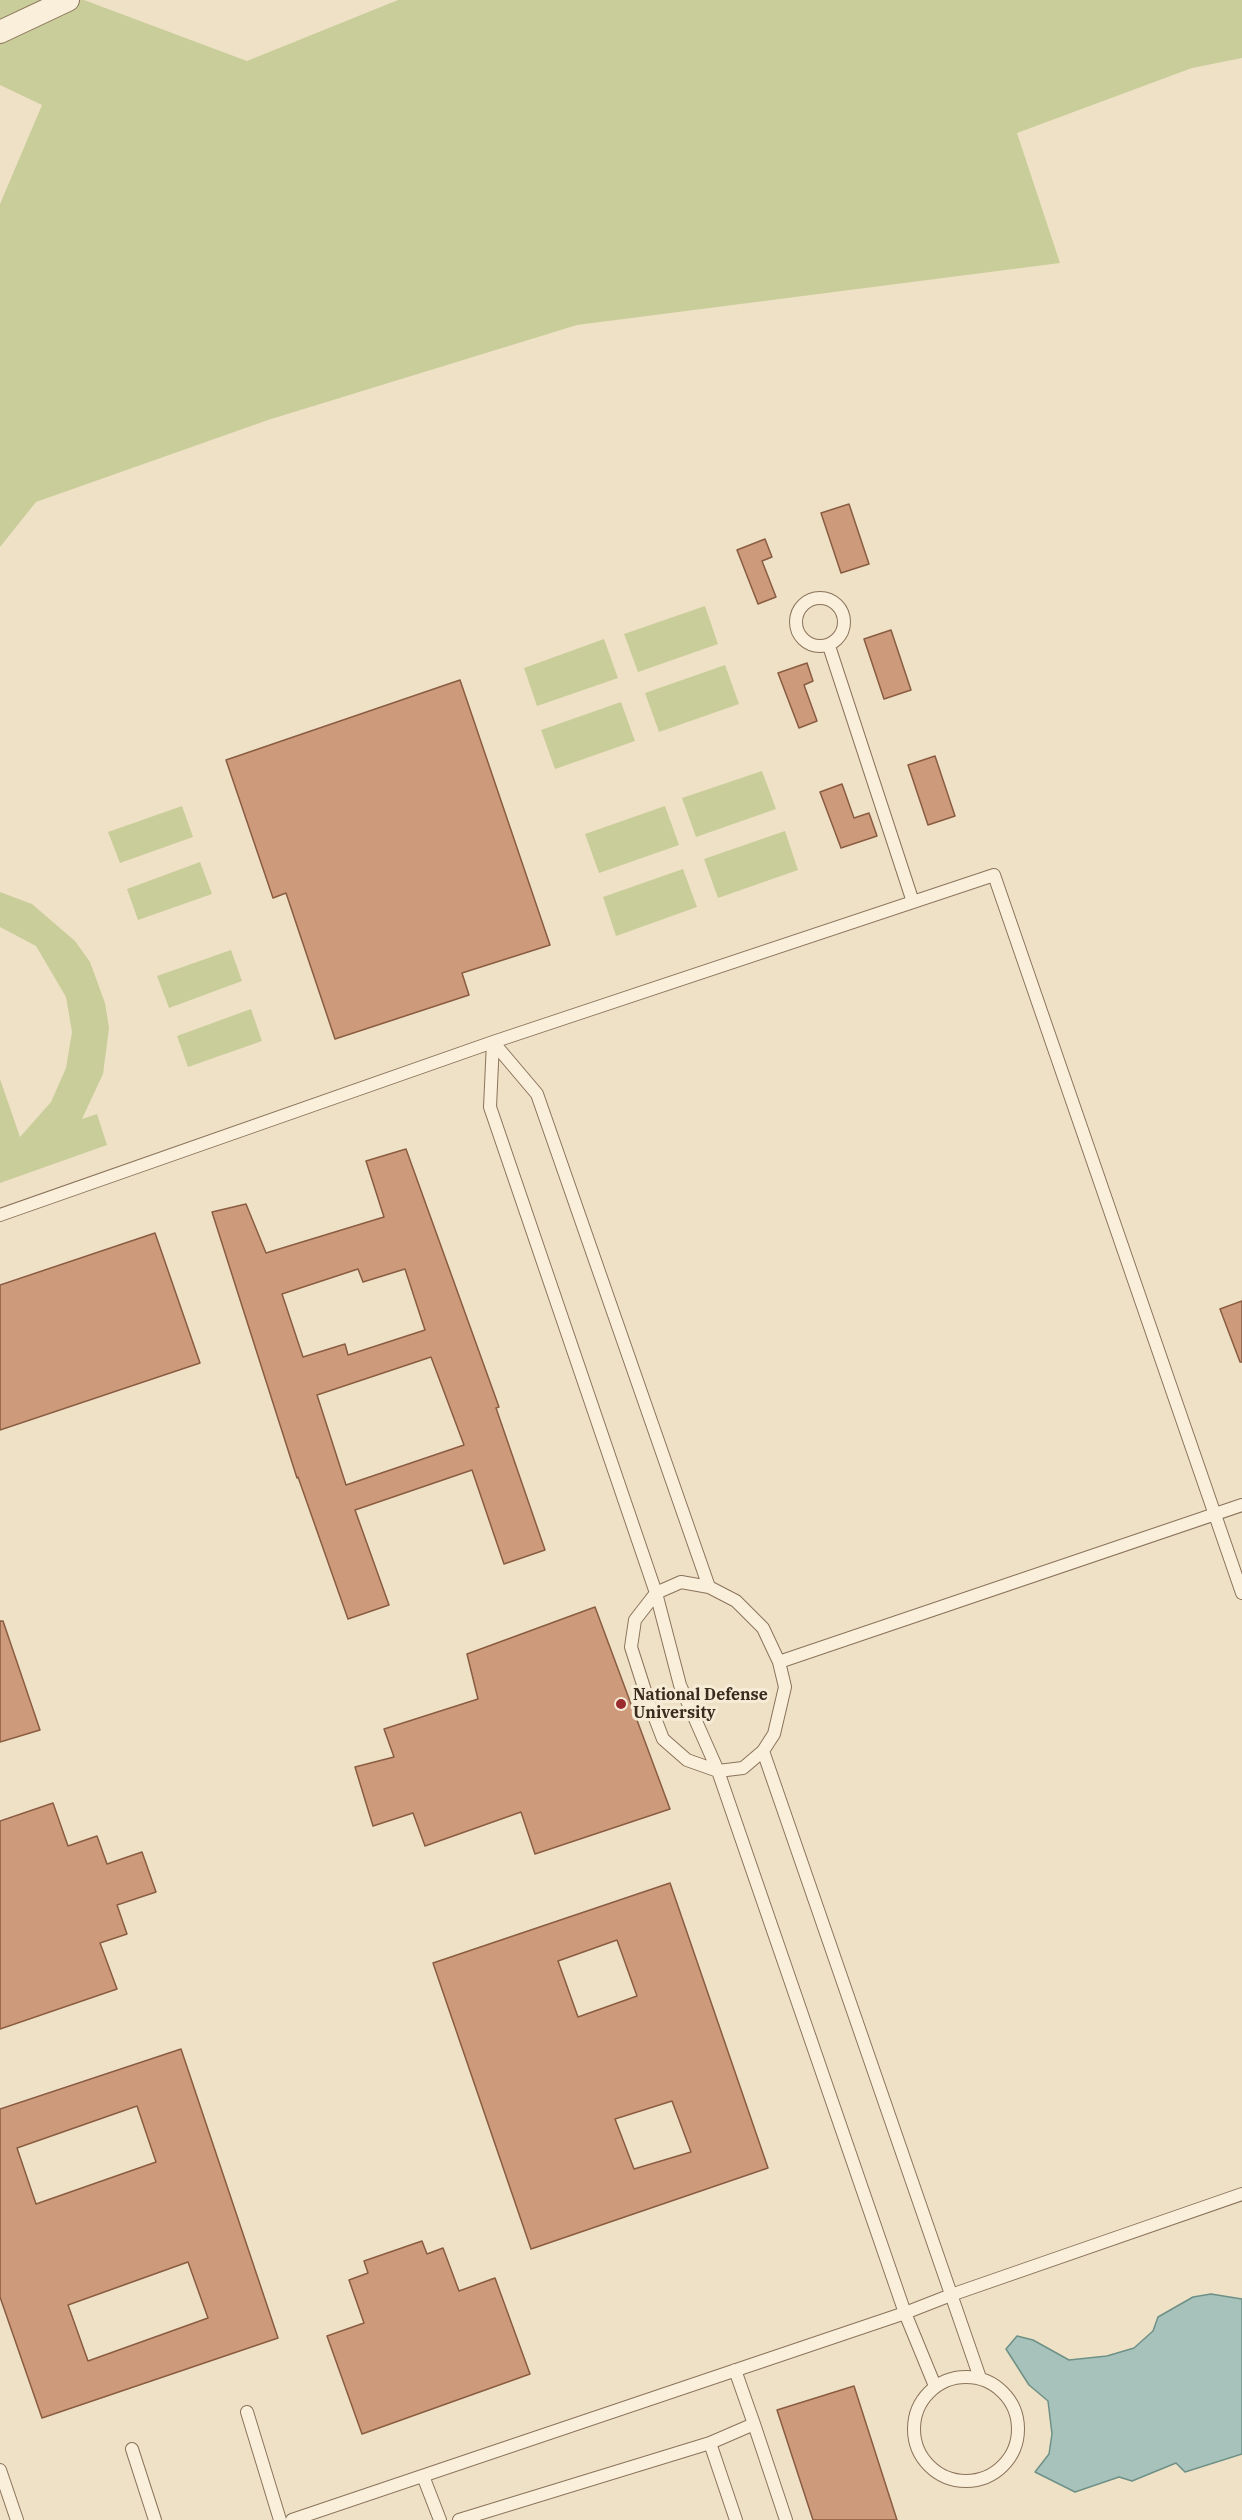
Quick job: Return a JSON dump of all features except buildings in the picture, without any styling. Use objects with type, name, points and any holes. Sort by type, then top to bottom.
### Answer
[{"type":"street","points":[[0,32],[68,0]]},
{"type":"lane","points":[[818,598],[831,601],[842,610],[845,624],[840,637],[829,645],[815,647],[802,640],[795,628],[796,614],[804,603],[818,598]]},
{"type":"lane","points":[[829,645],[913,902]]},
{"type":"lane","points":[[0,1215],[493,1042],[994,875],[1242,1593]]},
{"type":"lane","points":[[493,1042],[537,1094],[709,1587]]},
{"type":"lane","points":[[493,1042],[490,1107],[656,1593],[680,1685],[718,1771],[905,2313],[934,2386]]},
{"type":"lane","points":[[779,1662],[1242,1505]]},
{"type":"lane","points":[[681,1582],[709,1587],[736,1601],[763,1628],[779,1662],[785,1687],[774,1734],[763,1751],[743,1768],[718,1771],[687,1760],[663,1739],[632,1647],[635,1620],[656,1593],[681,1582]]},
{"type":"lane","points":[[763,1751],[980,2378]]},
{"type":"lane","points":[[292,2520],[905,2313],[1242,2194]]},
{"type":"lane","points":[[735,2370],[786,2520]]},
{"type":"lane","points":[[956,2377],[980,2378],[1000,2389],[1014,2408],[1018,2431],[1012,2453],[997,2471],[975,2480],[952,2479],[931,2468],[917,2449],[913,2426],[920,2404],[934,2386],[956,2377]]},
{"type":"lane","points":[[247,2412],[280,2520]]},
{"type":"lane","points":[[459,2520],[710,2443],[754,2424]]},
{"type":"lane","points":[[710,2443],[735,2520]]},
{"type":"lane","points":[[132,2449],[155,2520]]},
{"type":"lane","points":[[0,2470],[17,2520]]},
{"type":"lane","points":[[423,2476],[440,2520]]},
{"type":"green space","points":[[0,0],[84,0],[247,61],[398,0],[1242,0],[1242,58],[1192,68],[1017,133],[1060,263],[577,325],[268,420],[36,502],[0,547],[0,204],[42,105],[0,85]]},
{"type":"green space","points":[[705,606],[718,644],[638,672],[624,634]]},
{"type":"green space","points":[[604,639],[618,678],[537,706],[524,668]]},
{"type":"green space","points":[[725,665],[739,704],[659,732],[645,693]]},
{"type":"green space","points":[[621,702],[635,741],[555,769],[541,730]]},
{"type":"green space","points":[[762,771],[776,809],[696,837],[682,798]]},
{"type":"green space","points":[[182,806],[193,837],[120,863],[108,832]]},
{"type":"green space","points":[[665,806],[679,845],[599,873],[585,834]]},
{"type":"green space","points":[[785,831],[798,870],[718,898],[704,859]]},
{"type":"green space","points":[[200,862],[212,894],[138,920],[127,889]]},
{"type":"green space","points":[[683,869],[697,907],[616,936],[603,897]]},
{"type":"green space","points":[[0,892],[32,904],[75,941],[90,962],[105,1003],[109,1028],[103,1074],[82,1119],[97,1114],[107,1145],[0,1183],[0,1079],[20,1137],[51,1102],[66,1068],[72,1032],[66,997],[36,946],[0,927]]},
{"type":"green space","points":[[231,950],[242,981],[169,1008],[157,976]]},
{"type":"green space","points":[[251,1009],[262,1041],[188,1067],[177,1036]]},
{"type":"water","points":[[1211,2294],[1242,2299],[1242,2454],[1185,2472],[1176,2463],[1132,2481],[1119,2477],[1075,2492],[1035,2472],[1049,2454],[1052,2434],[1048,2401],[1029,2385],[1006,2349],[1017,2336],[1033,2340],[1069,2360],[1107,2356],[1134,2348],[1153,2331],[1158,2317],[1193,2297]]},
{"type":"place","name":"National Defense University","points":[[621,1704]]}]
